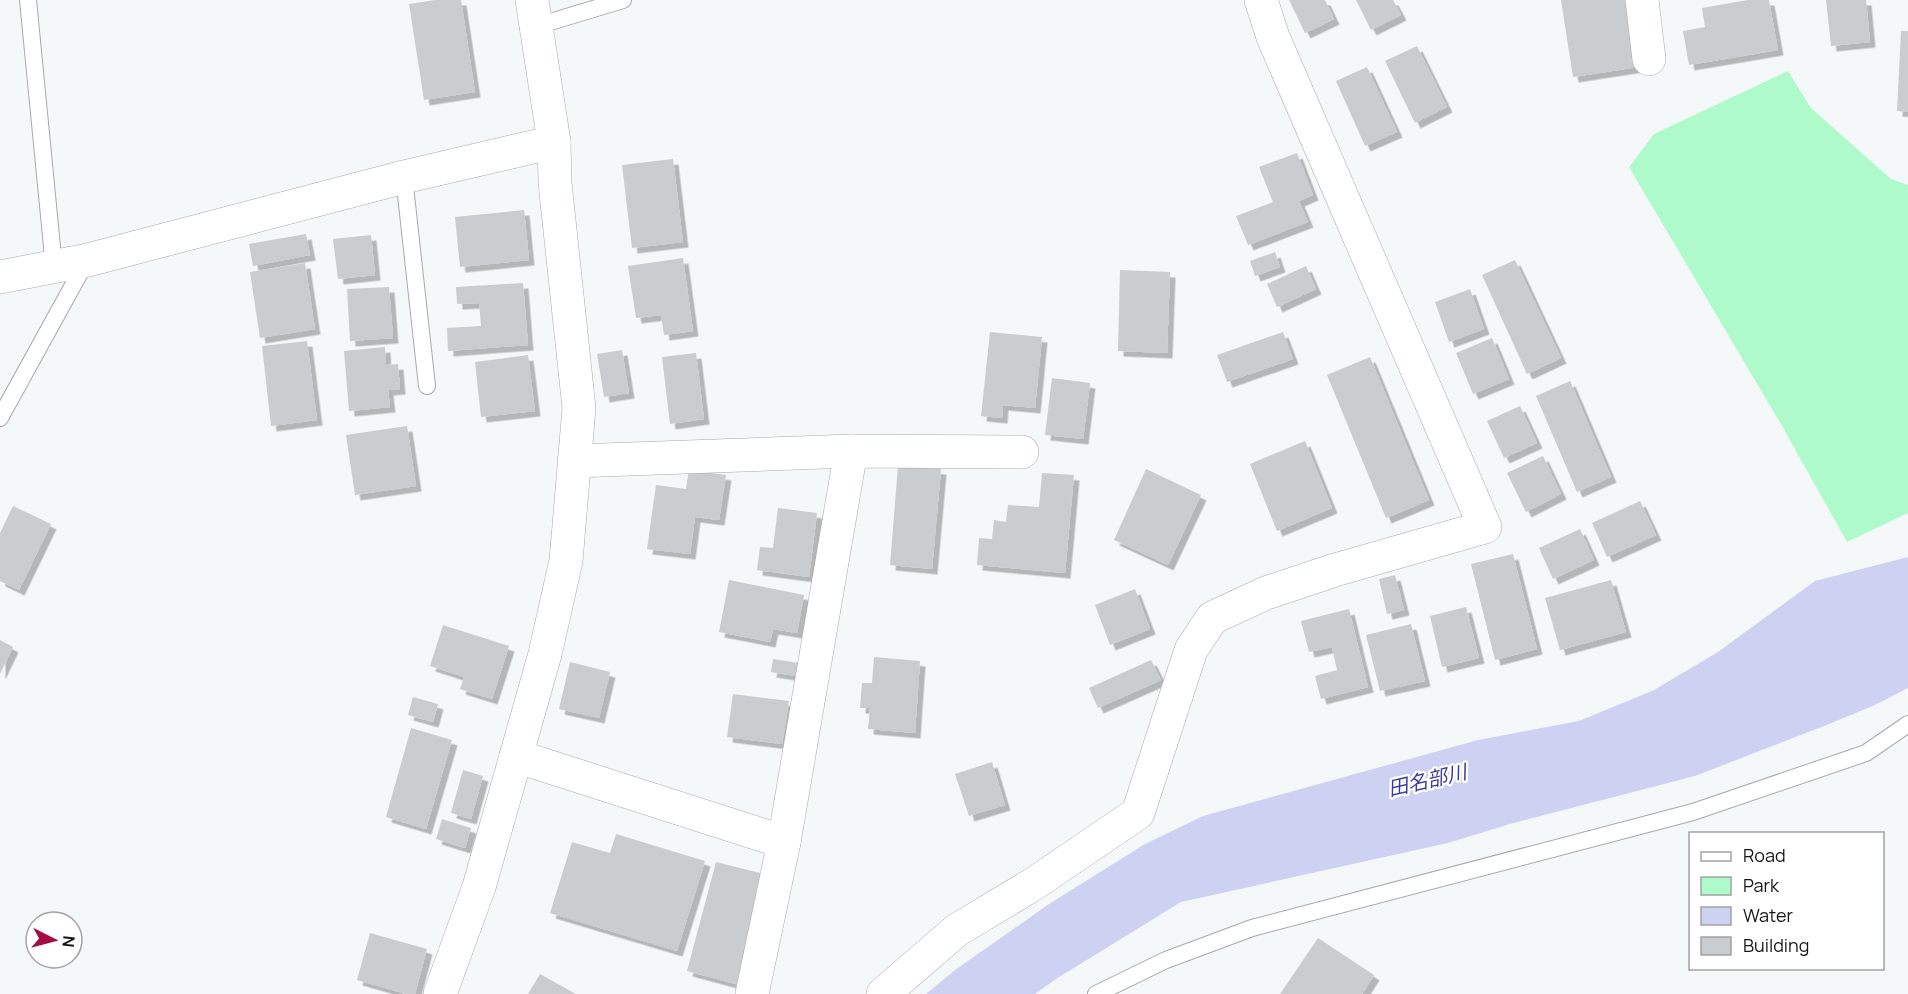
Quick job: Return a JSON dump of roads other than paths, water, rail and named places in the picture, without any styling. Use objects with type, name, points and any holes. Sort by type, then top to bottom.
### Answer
[{"type":"street","points":[[883,994],[957,930],[1032,885],[1138,813],[1191,650],[1212,618],[1275,589],[1485,527],[1273,37],[1261,0]]},
{"type":"street","points":[[1642,0],[1649,59]]},
{"type":"street","points":[[440,994],[479,887],[545,654],[566,561],[579,408],[555,183],[554,142],[535,13]]},
{"type":"street","points":[[0,277],[87,260],[405,177],[554,142]]},
{"type":"street","points":[[574,461],[851,451],[1022,453]]},
{"type":"street","points":[[752,994],[784,842],[851,451]]},
{"type":"street","points":[[516,756],[784,842]]},
{"type":"lane","points":[[28,0],[54,267]]},
{"type":"lane","points":[[535,13],[623,0]]},
{"type":"lane","points":[[405,177],[427,386]]},
{"type":"lane","points":[[0,418],[87,260]]},
{"type":"lane","points":[[1096,994],[1166,960],[1252,928],[1693,812],[1866,753],[1908,724]]},
{"type":"water","name":"田名部川","points":[[1908,557],[1908,688],[1875,705],[1695,776],[1510,824],[1448,843],[1181,902],[1035,994],[926,994],[955,970],[1049,904],[1145,844],[1203,816],[1478,740],[1579,721],[1654,690],[1718,652],[1815,581]]}]
